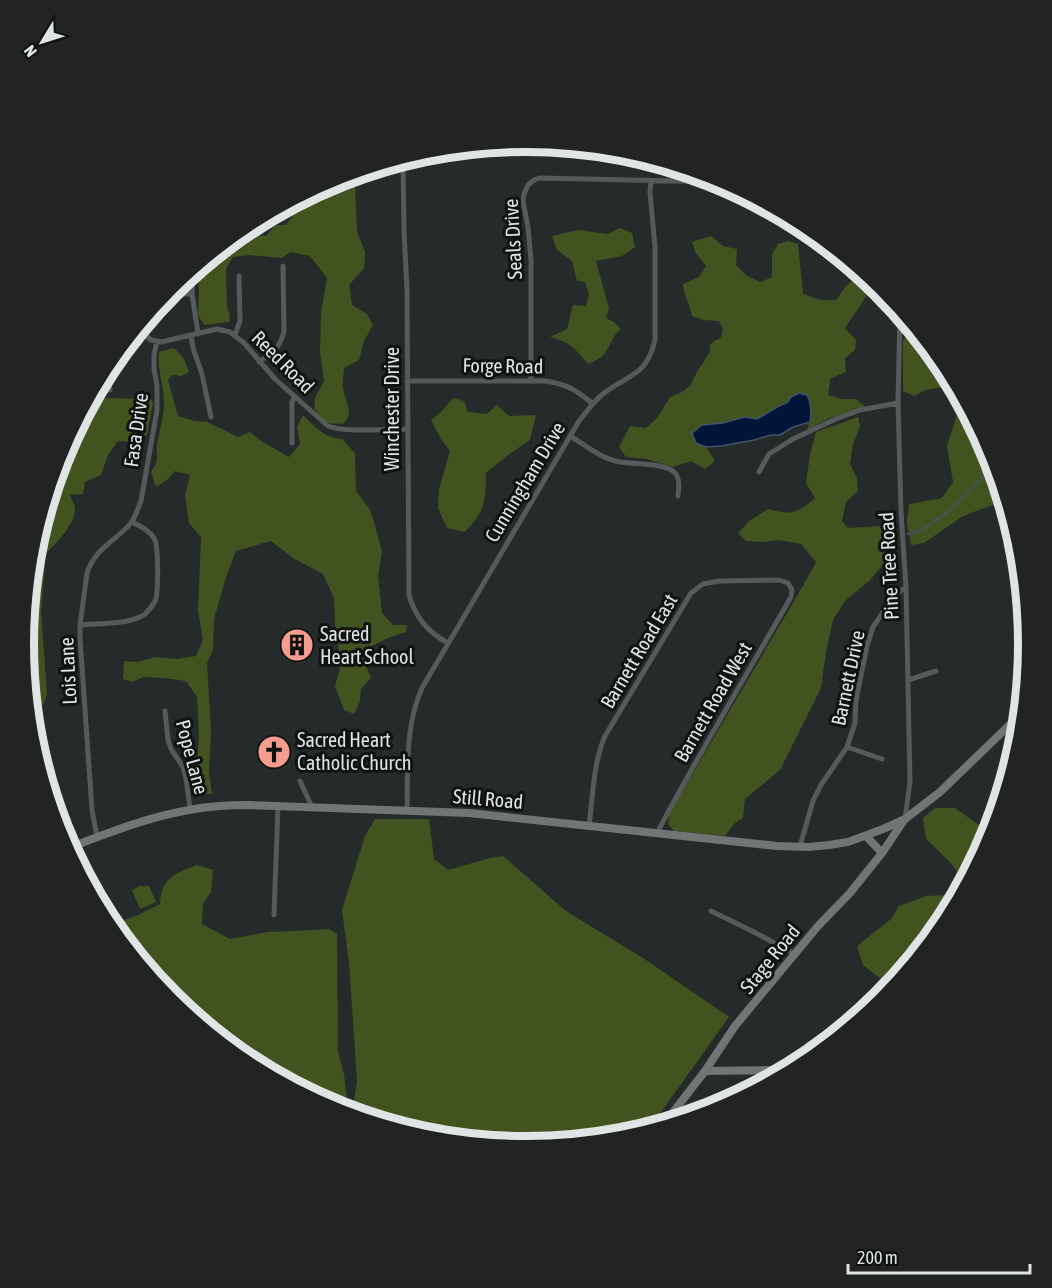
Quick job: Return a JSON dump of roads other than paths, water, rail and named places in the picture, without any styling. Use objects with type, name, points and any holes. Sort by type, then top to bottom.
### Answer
[{"type":"main road","points":[[905,819],[940,792],[1010,724]]},
{"type":"main road","name":"Still Road","points":[[78,844],[167,814],[222,805],[469,813],[777,846],[829,845],[866,836],[905,819]]},
{"type":"main road","name":"Stage Road","points":[[673,1113],[705,1071],[735,1026],[818,926],[850,893],[882,853],[905,819]]},
{"type":"main road","points":[[866,836],[882,853]]},
{"type":"main road","points":[[705,1071],[772,1070]]},
{"type":"street","name":"Winchester Drive","points":[[403,168],[407,289],[409,595],[419,620],[448,643]]},
{"type":"street","name":"Seals Drive","points":[[531,381],[531,260],[523,201],[528,185],[539,178],[691,182]]},
{"type":"street","name":"Cunningham Drive","points":[[407,810],[411,717],[422,688],[570,436],[592,404],[604,393],[639,372],[653,351],[655,258],[651,181]]},
{"type":"street","points":[[259,362],[282,341],[284,331],[283,266]]},
{"type":"street","points":[[235,335],[240,321],[239,276]]},
{"type":"street","points":[[192,283],[198,333]]},
{"type":"street","points":[[180,294],[192,294]]},
{"type":"street","name":"Pine Tree Road","points":[[900,325],[898,404],[906,587],[910,782],[905,819]]},
{"type":"street","name":"Reed Road","points":[[157,341],[170,341],[217,329],[230,332],[244,344],[275,379],[323,423],[334,428],[407,429]]},
{"type":"street","points":[[144,335],[157,341]]},
{"type":"street","points":[[191,335],[211,417]]},
{"type":"street","name":"Fasa Drive","points":[[132,522],[141,501],[157,410],[154,362],[157,341]]},
{"type":"street","name":"Forge Road","points":[[407,381],[545,381],[560,383],[577,391],[592,404]]},
{"type":"street","points":[[109,384],[110,390]]},
{"type":"street","points":[[292,443],[291,402],[295,397]]},
{"type":"street","points":[[759,472],[769,454],[793,439],[860,410],[898,404]]},
{"type":"street","points":[[570,436],[594,451],[617,461],[672,470],[679,480],[678,496]]},
{"type":"street","points":[[80,625],[138,618],[152,606],[156,598],[157,542],[147,530],[132,522]]},
{"type":"street","name":"Lois Lane","points":[[97,837],[92,810],[80,625],[89,565],[97,553],[132,522]]},
{"type":"street","name":"Barnett Road East","points":[[589,825],[596,769],[605,736],[691,593],[703,584],[719,581],[779,580],[791,586]]},
{"type":"street","name":"Barnett Road West","points":[[657,833],[689,772],[791,597],[791,586]]},
{"type":"street","name":"Barnett Drive","points":[[800,846],[813,801],[847,747],[855,723],[856,700],[873,627],[895,595],[906,587]]},
{"type":"street","points":[[908,680],[936,671]]},
{"type":"street","name":"Pope Lane","points":[[165,711],[168,740],[183,767],[190,810]]},
{"type":"street","points":[[847,747],[882,759]]},
{"type":"street","points":[[300,781],[312,807]]},
{"type":"street","points":[[274,915],[278,806]]},
{"type":"street","points":[[711,911],[795,954]]},
{"type":"water","points":[[799,393],[809,398],[810,422],[793,427],[780,435],[754,440],[706,447],[696,443],[692,433],[702,425],[723,423],[744,417],[757,419],[787,403],[791,397]]},
{"type":"waterway","points":[[907,534],[918,531],[941,517],[986,474]]},
{"type":"place","name":"Sacred Heart School","points":[[297,645]]},
{"type":"place","name":"Sacred Heart Catholic Church","points":[[274,752]]}]
